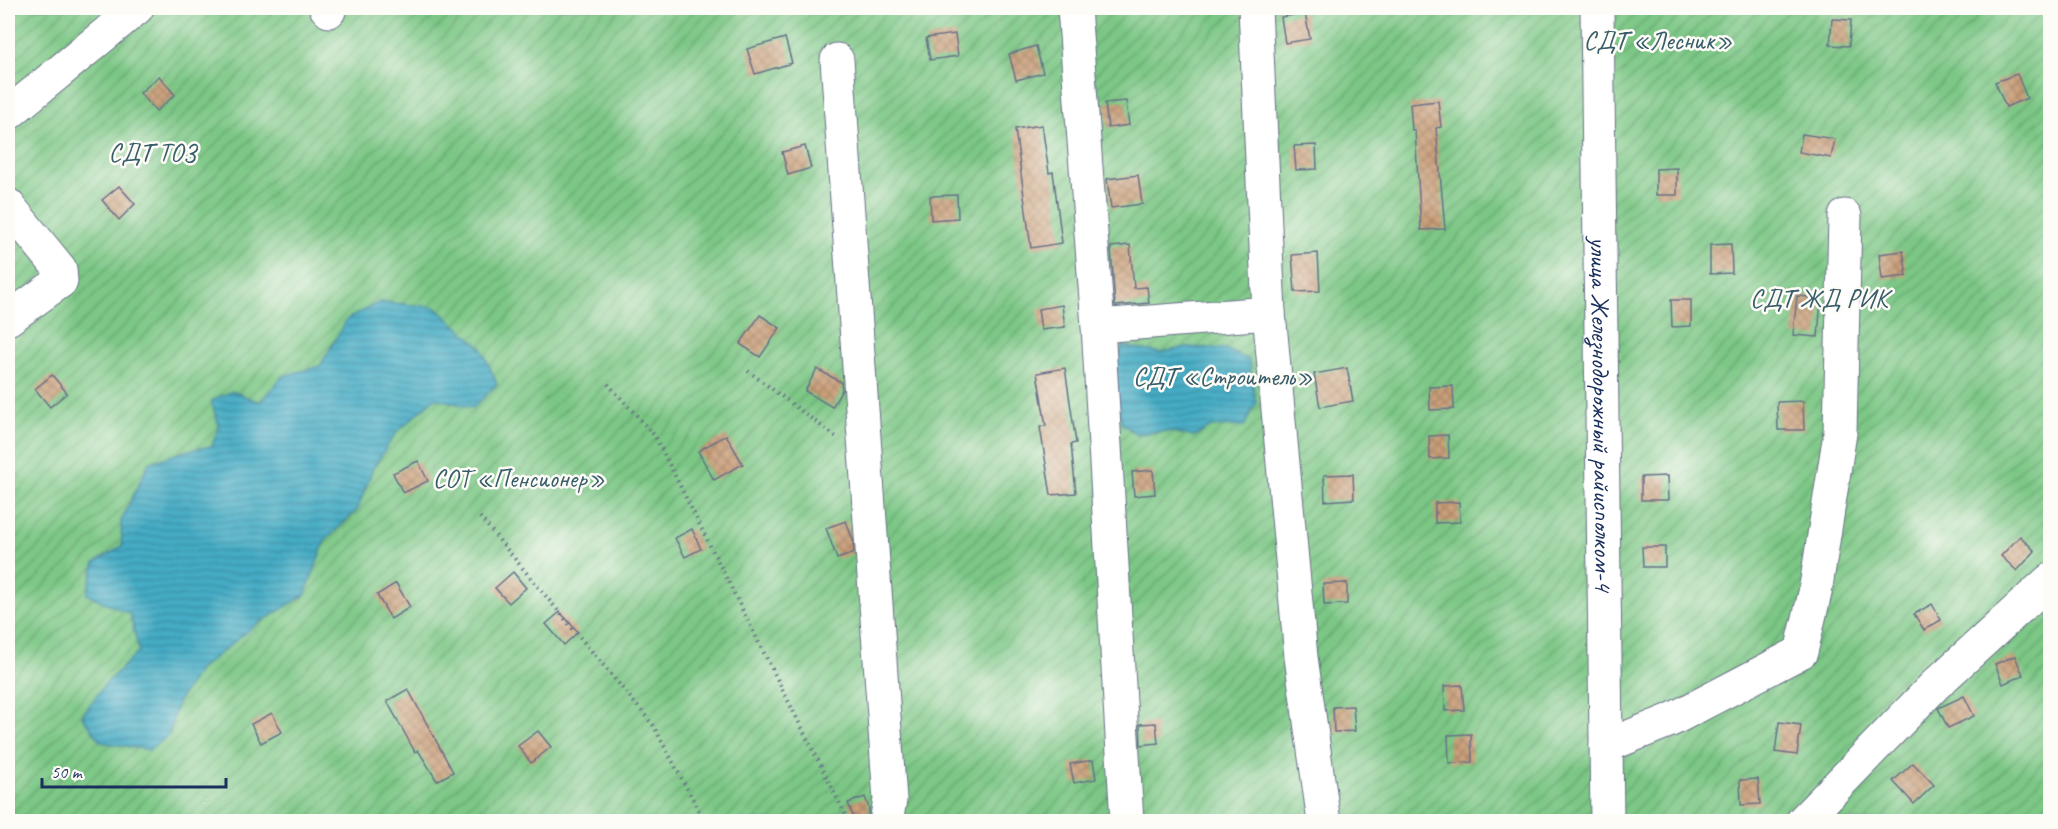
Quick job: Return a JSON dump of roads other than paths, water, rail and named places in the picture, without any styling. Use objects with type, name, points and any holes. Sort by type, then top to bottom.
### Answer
[{"type":"street","points":[[8,114],[137,8]]},
{"type":"street","points":[[1074,8],[1098,326],[1127,822]]},
{"type":"street","points":[[1255,8],[1269,313],[1301,657],[1324,822]]},
{"type":"street","name":"улица Железнодорожный райисполком-4","points":[[1597,8],[1607,822]]},
{"type":"street","points":[[837,60],[890,800],[886,822]]},
{"type":"street","points":[[8,205],[60,269],[61,281],[8,319]]},
{"type":"street","points":[[1606,746],[1671,720],[1801,652],[1815,593],[1840,433],[1845,216]]},
{"type":"street","points":[[1098,326],[1269,313]]},
{"type":"street","points":[[1802,822],[1935,685],[2050,580]]},
{"type":"water","points":[[380,302],[435,307],[481,347],[497,384],[473,408],[435,398],[396,433],[373,468],[357,510],[325,541],[305,595],[254,626],[199,670],[177,703],[169,735],[149,750],[101,742],[82,716],[105,684],[139,651],[130,614],[87,594],[95,563],[122,546],[121,521],[149,463],[185,451],[212,446],[219,425],[211,401],[232,391],[260,402],[283,376],[320,366],[347,319]]},
{"type":"water","points":[[1123,346],[1160,353],[1186,347],[1225,349],[1249,360],[1256,403],[1244,426],[1211,427],[1194,437],[1169,431],[1137,434],[1121,423],[1112,372]]},
{"type":"park label","name":"СДТ «Лесник»","points":[[1658,40]]},
{"type":"park label","name":"СДТ ТОЗ","points":[[152,152]]},
{"type":"park label","name":"СДТ ЖД РИК","points":[[1819,298]]},
{"type":"park label","name":"СДТ «Строитель»","points":[[1223,376]]},
{"type":"park label","name":"СОТ «Пенсионер»","points":[[519,478]]}]
